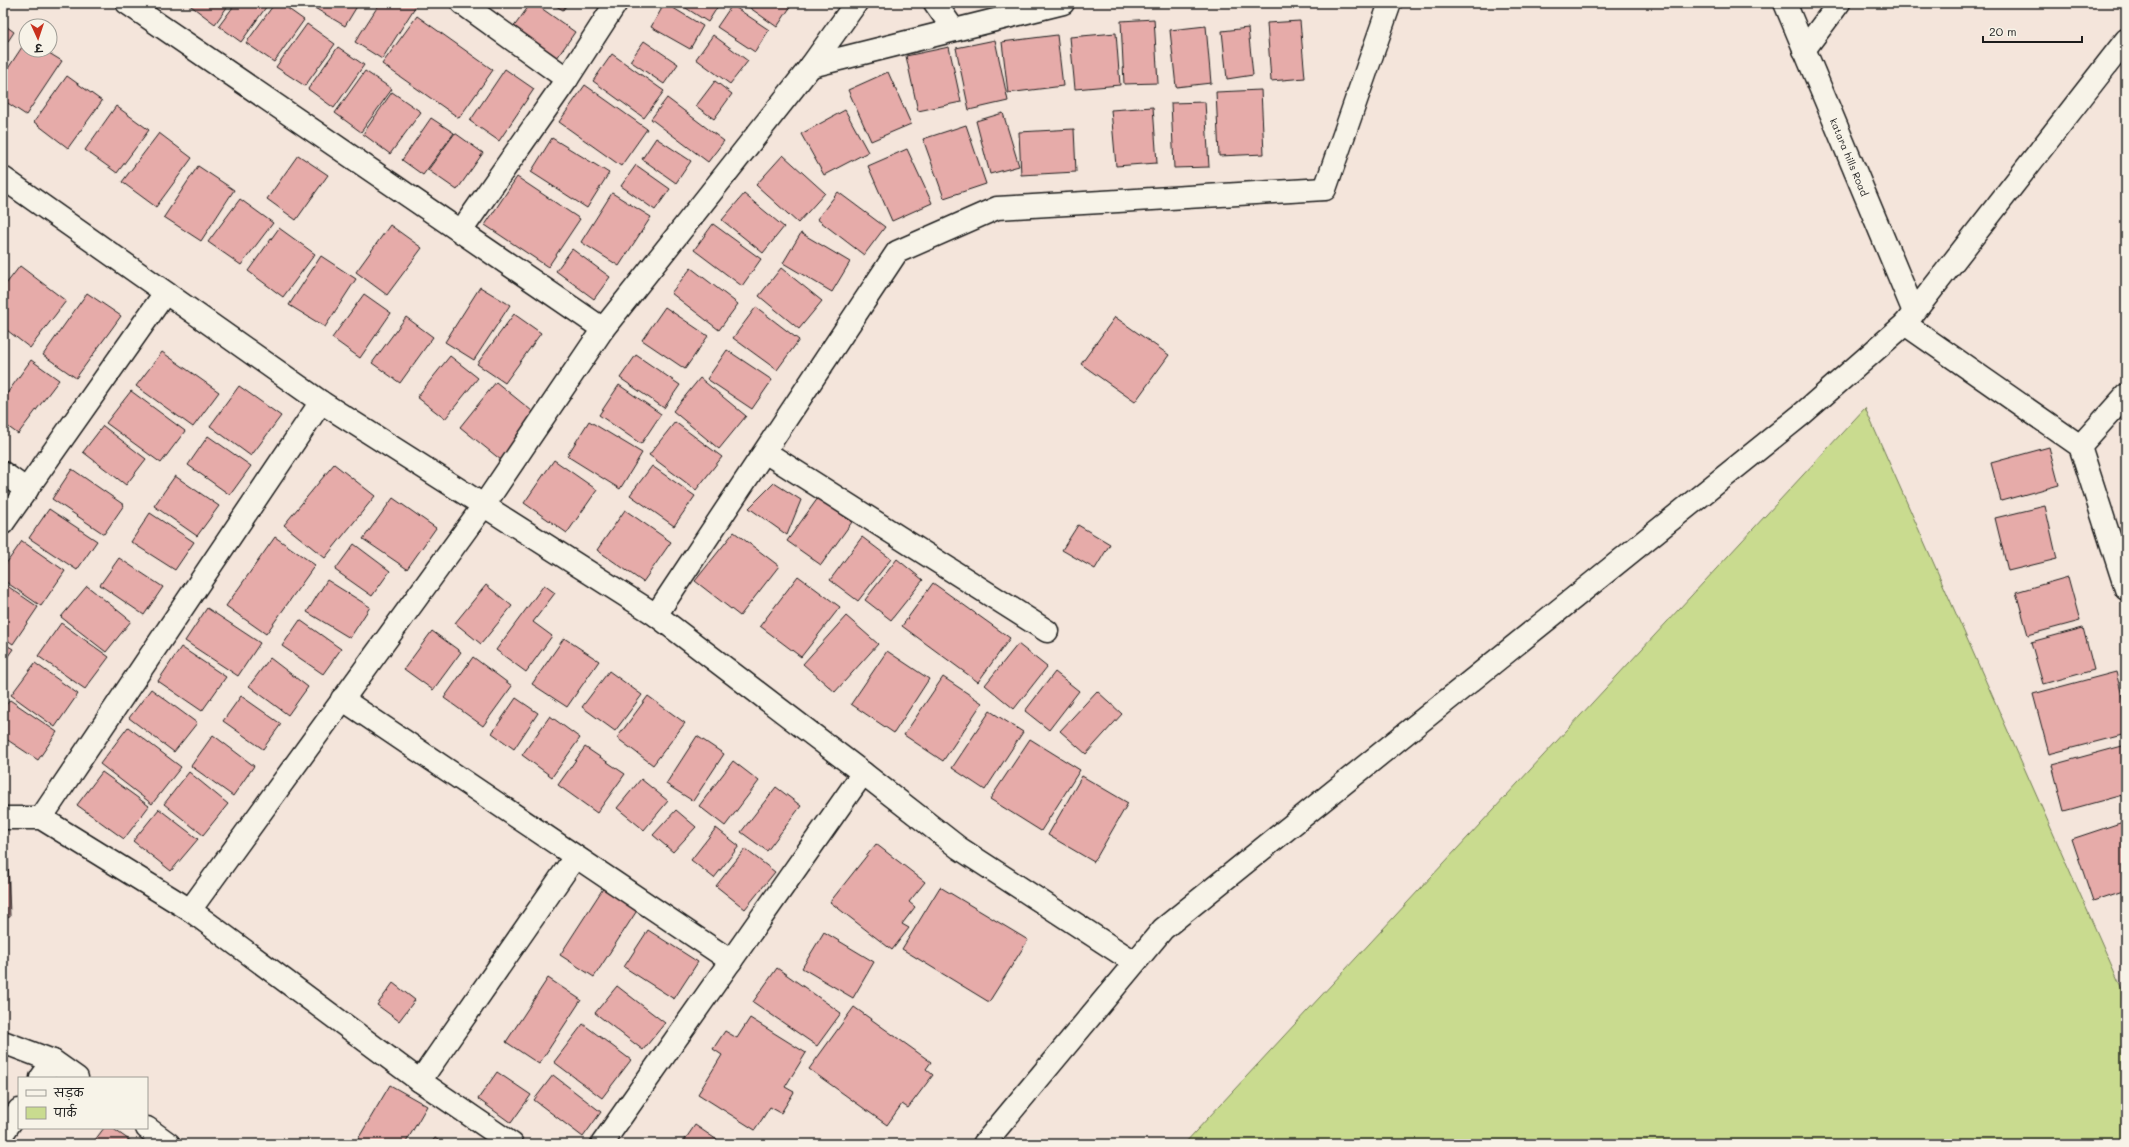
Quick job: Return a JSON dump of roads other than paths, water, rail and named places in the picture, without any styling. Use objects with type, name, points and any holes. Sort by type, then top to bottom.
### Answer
[{"type":"street","points":[[127,3],[603,328]]},
{"type":"street","points":[[462,3],[567,79]]},
{"type":"street","points":[[461,232],[567,79],[616,3]]},
{"type":"street","points":[[190,910],[342,698],[484,505],[603,328],[811,66],[856,3]]},
{"type":"street","points":[[935,3],[954,30]]},
{"type":"street","points":[[811,66],[1063,3]]},
{"type":"street","points":[[656,615],[897,252],[997,208],[1325,189],[1390,3]]},
{"type":"street","name":"katara hills Road","points":[[1785,3],[1910,318]]},
{"type":"street","points":[[1804,50],[1839,3]]},
{"type":"street","points":[[984,1144],[1163,929],[1801,415],[1910,318],[2126,40]]},
{"type":"street","points":[[3,178],[321,402],[656,615],[864,773],[958,848],[1134,962]]},
{"type":"street","points":[[3,523],[28,490],[165,293]]},
{"type":"street","points":[[1910,318],[2080,446],[2121,560],[2126,589]]},
{"type":"street","points":[[2080,446],[2126,395]]},
{"type":"street","points":[[41,818],[321,402]]},
{"type":"street","points":[[765,452],[1047,631]]},
{"type":"street","points":[[3,473],[28,490]]},
{"type":"street","points":[[342,698],[731,961]]},
{"type":"street","points":[[602,1144],[864,773]]},
{"type":"street","points":[[3,818],[41,818],[190,910],[420,1081],[512,1144]]},
{"type":"street","points":[[420,1081],[575,856]]},
{"type":"street","points":[[3,1042],[47,1069],[74,1077]]},
{"type":"street","points":[[3,1133],[18,1111]]},
{"type":"street","points":[[148,1129],[169,1144]]}]
